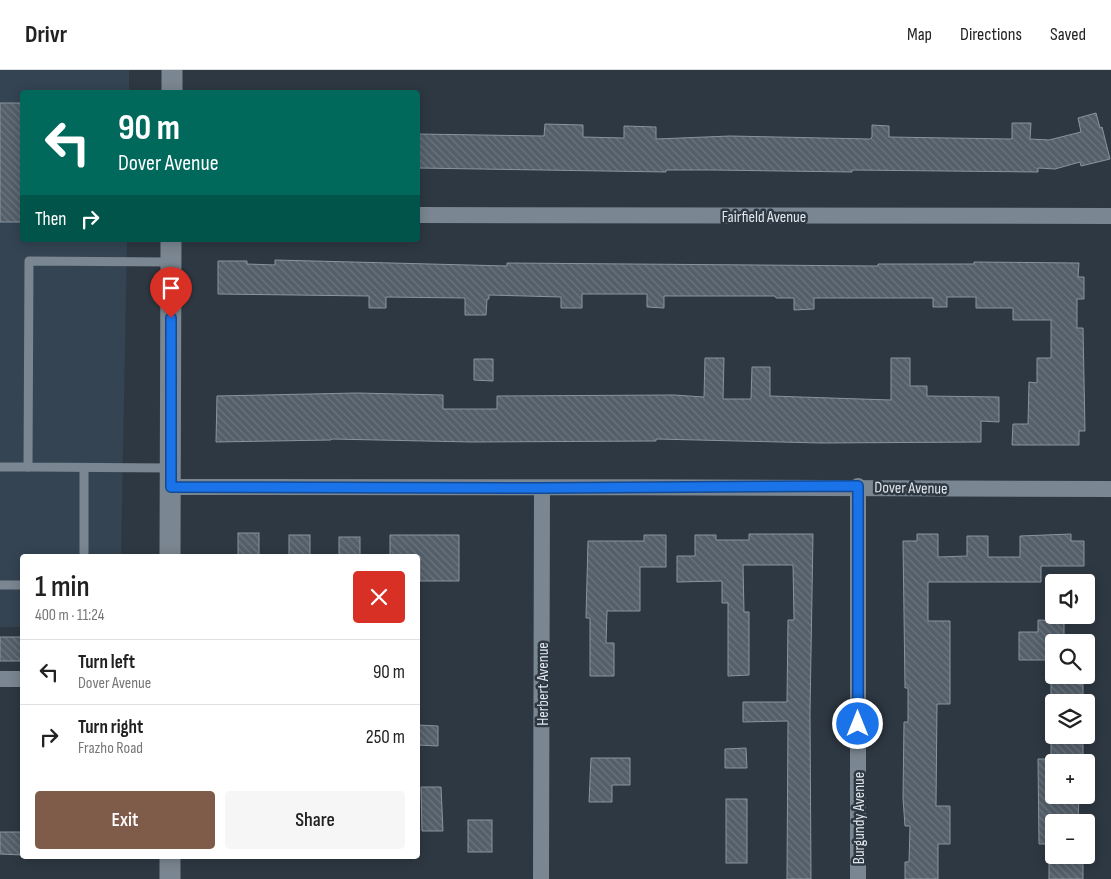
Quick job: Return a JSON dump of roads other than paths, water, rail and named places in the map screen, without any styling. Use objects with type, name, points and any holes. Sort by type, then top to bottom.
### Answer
[{"type":"street","points":[[172,70],[172,90]]},
{"type":"street","name":"Fairfield Avenue","points":[[420,215],[1111,216]]},
{"type":"street","points":[[170,554],[171,242]]},
{"type":"street","name":"Dover Avenue","points":[[171,477],[542,488],[858,486],[1111,489]]},
{"type":"street","name":"Burgundy Avenue","points":[[858,486],[858,879]]},
{"type":"street","name":"Herbert Avenue","points":[[541,879],[542,488]]},
{"type":"street","points":[[0,679],[20,679]]},
{"type":"street","points":[[170,859],[170,879]]},
{"type":"lane","points":[[28,467],[29,261],[171,262]]},
{"type":"lane","points":[[0,467],[84,468],[171,477]]},
{"type":"lane","points":[[84,468],[84,554]]},
{"type":"lane","points":[[0,585],[20,585]]}]
